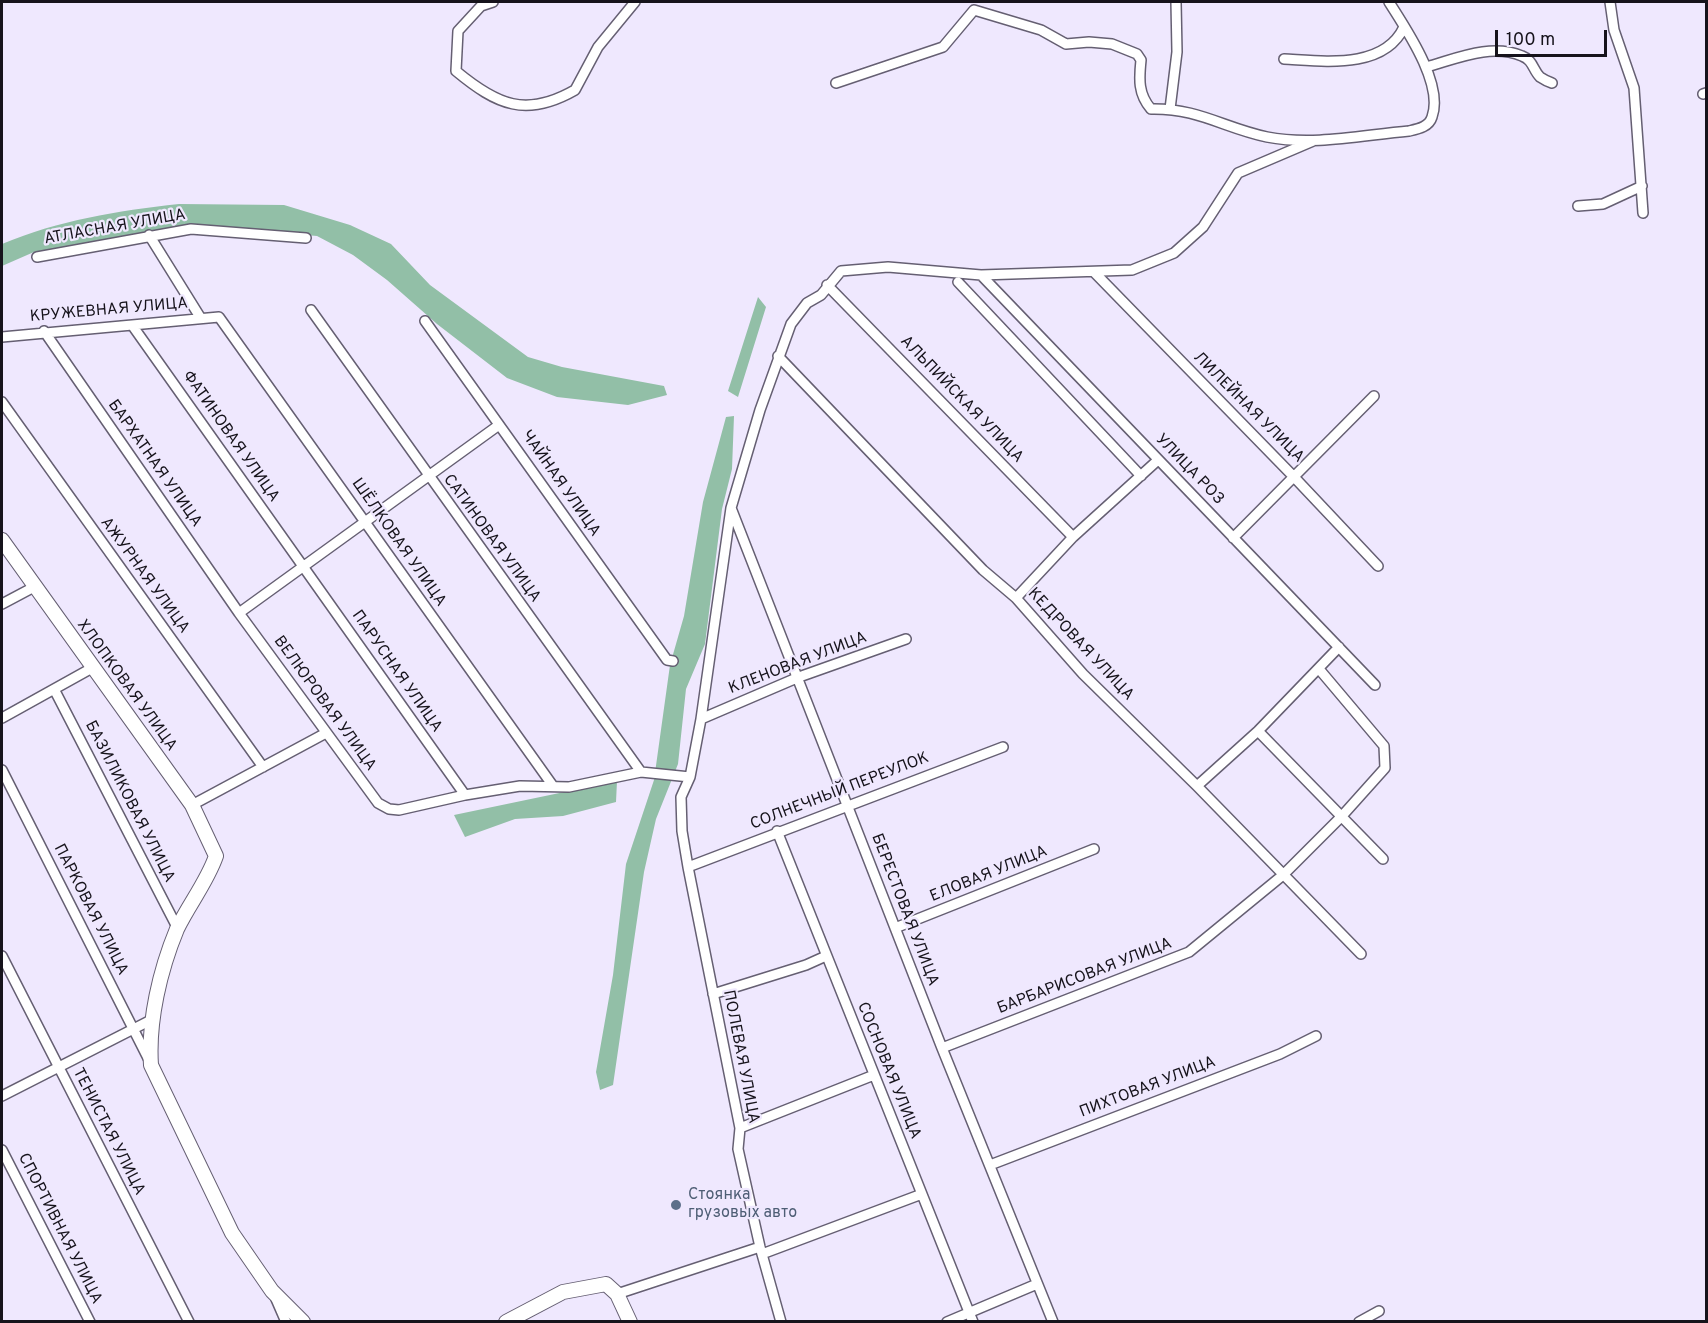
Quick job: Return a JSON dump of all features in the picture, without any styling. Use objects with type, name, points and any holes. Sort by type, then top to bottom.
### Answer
[{"type":"street","points":[[493,2],[481,6],[458,31],[456,71],[483,93],[505,103],[535,106],[575,90],[598,47],[635,2]]},
{"type":"street","points":[[1170,109],[1177,52],[1176,2]]},
{"type":"street","points":[[836,83],[943,47],[974,6],[1041,30],[1066,44],[1089,42],[1112,44],[1137,54],[1142,60],[1138,80],[1143,100],[1151,109],[1170,109],[1211,117],[1268,137],[1313,141],[1409,131],[1424,127],[1432,118],[1434,93],[1426,67],[1389,2]]},
{"type":"street","points":[[1610,2],[1614,30],[1634,88],[1643,213]]},
{"type":"street","points":[[1284,59],[1346,62],[1390,45],[1399,39],[1404,27]]},
{"type":"street","points":[[1426,67],[1461,55],[1512,54],[1523,56],[1533,64],[1540,77],[1552,83]]},
{"type":"street","name":"ПОЛЕВАЯ УЛИЦА","points":[[781,1322],[761,1251],[738,1149],[740,1128],[688,867],[682,831],[681,797],[690,777],[701,719],[731,508],[778,356],[791,324],[807,303],[821,295],[841,271],[888,267],[981,274],[1132,270],[1174,253],[1203,227],[1238,173],[1313,141]]},
{"type":"street","points":[[1578,206],[1603,204],[1642,186]]},
{"type":"street","name":"АТЛАСНАЯ УЛИЦА","points":[[37,257],[191,229],[306,238]]},
{"type":"street","points":[[149,235],[200,317]]},
{"type":"street","name":"ЛИЛЕЙНАЯ УЛИЦА","points":[[1094,272],[1378,566]]},
{"type":"street","name":"УЛИЦА РОЗ","points":[[981,274],[1375,685]]},
{"type":"street","points":[[958,282],[1141,476]]},
{"type":"street","name":"АЛЬПИЙСКАЯ УЛИЦА","points":[[827,285],[1073,537]]},
{"type":"street","name":"САТИНОВАЯ УЛИЦА","points":[[311,310],[427,476],[640,772]]},
{"type":"street","name":"КРУЖЕВНАЯ УЛИЦА","points":[[2,337],[219,317]]},
{"type":"street","name":"ШЁЛКОВАЯ УЛИЦА","points":[[219,317],[553,786]]},
{"type":"street","name":"ЧАЙНАЯ УЛИЦА","points":[[425,321],[667,660],[673,661]]},
{"type":"street","name":"ФАТИНОВАЯ УЛИЦА","points":[[132,325],[303,566]]},
{"type":"street","name":"БАРХАТНАЯ УЛИЦА","points":[[44,332],[239,613]]},
{"type":"street","name":"КЕДРОВАЯ УЛИЦА","points":[[778,356],[983,570],[1017,598],[1083,674],[1197,786],[1361,954]]},
{"type":"street","points":[[1233,538],[1374,396]]},
{"type":"street","name":"АЖУРНАЯ УЛИЦА","points":[[2,402],[263,767]]},
{"type":"street","points":[[239,613],[499,425]]},
{"type":"street","points":[[1017,598],[1073,537],[1158,460]]},
{"type":"street","name":"БЕРЕСТОВАЯ УЛИЦА","points":[[731,508],[799,677],[942,1048],[1053,1322]]},
{"type":"street","name":"ХЛОПКОВАЯ УЛИЦА","points":[[2,540],[192,806],[216,856],[178,929]]},
{"type":"street","name":"ПАРУСНАЯ УЛИЦА","points":[[303,566],[465,795]]},
{"type":"street","points":[[2,604],[34,587]]},
{"type":"street","name":"ВЕЛЮРОВАЯ УЛИЦА","points":[[239,613],[378,803],[389,809],[399,810],[465,795]]},
{"type":"street","name":"КЛЕНОВАЯ УЛИЦА","points":[[701,719],[799,677],[906,639]]},
{"type":"street","points":[[1197,786],[1258,731],[1339,648]]},
{"type":"street","points":[[2,718],[92,668]]},
{"type":"street","name":"БАРБАРИСОВАЯ УЛИЦА","points":[[942,1048],[1189,952],[1283,874],[1342,816],[1385,768],[1384,746],[1319,669]]},
{"type":"street","name":"БАЗИЛИКОВАЯ УЛИЦА","points":[[54,689],[178,929]]},
{"type":"street","points":[[1258,731],[1383,859]]},
{"type":"street","points":[[192,806],[326,733]]},
{"type":"street","name":"СОЛНЕЧНЫЙ ПЕРЕУЛОК","points":[[688,867],[777,831],[1003,747]]},
{"type":"street","name":"ПАРКОВАЯ УЛИЦА","points":[[2,770],[151,1065]]},
{"type":"street","points":[[465,795],[520,786],[569,787],[640,772],[690,777]]},
{"type":"street","name":"СОСНОВАЯ УЛИЦА","points":[[777,831],[971,1317]]},
{"type":"street","name":"ЕЛОВАЯ УЛИЦА","points":[[895,928],[1094,849]]},
{"type":"street","points":[[178,929],[153,1019],[151,1065],[226,1222],[272,1291],[286,1322]]},
{"type":"street","name":"ТЕНИСТАЯ УЛИЦА","points":[[2,956],[189,1322]]},
{"type":"street","points":[[713,994],[806,966],[826,956]]},
{"type":"street","points":[[2,1096],[153,1019]]},
{"type":"street","name":"ПИХТОВАЯ УЛИЦА","points":[[990,1165],[1280,1054],[1316,1036]]},
{"type":"street","points":[[740,1128],[874,1075]]},
{"type":"street","name":"СПОРТИВНАЯ УЛИЦА","points":[[2,1150],[90,1322]]},
{"type":"street","points":[[617,1294],[761,1251],[922,1194]]},
{"type":"street","points":[[506,1322],[563,1292],[606,1284],[617,1294],[630,1322]]},
{"type":"street","points":[[947,1322],[971,1317],[1037,1284]]},
{"type":"street","points":[[272,1291],[303,1322]]},
{"type":"street","points":[[1359,1322],[1379,1311]]},
{"type":"green space","points":[[179,204],[284,205],[350,225],[391,244],[430,285],[528,357],[562,367],[664,386],[667,395],[628,405],[557,397],[507,378],[437,324],[387,280],[353,255],[317,236],[205,226],[166,229],[34,252],[2,266],[2,244],[24,236],[89,218]]},
{"type":"green space","points":[[758,297],[766,307],[738,397],[728,391]]},
{"type":"green space","points":[[734,416],[732,469],[722,509],[705,644],[686,689],[678,764],[656,819],[644,872],[613,1085],[600,1090],[596,1072],[613,975],[626,864],[654,780],[670,665],[684,616],[703,502],[726,417]]},
{"type":"green space","points":[[617,781],[616,802],[563,816],[515,819],[465,837],[454,815]]},
{"type":"place","name":"Стоянка грузовых авто","points":[[676,1205]]}]
